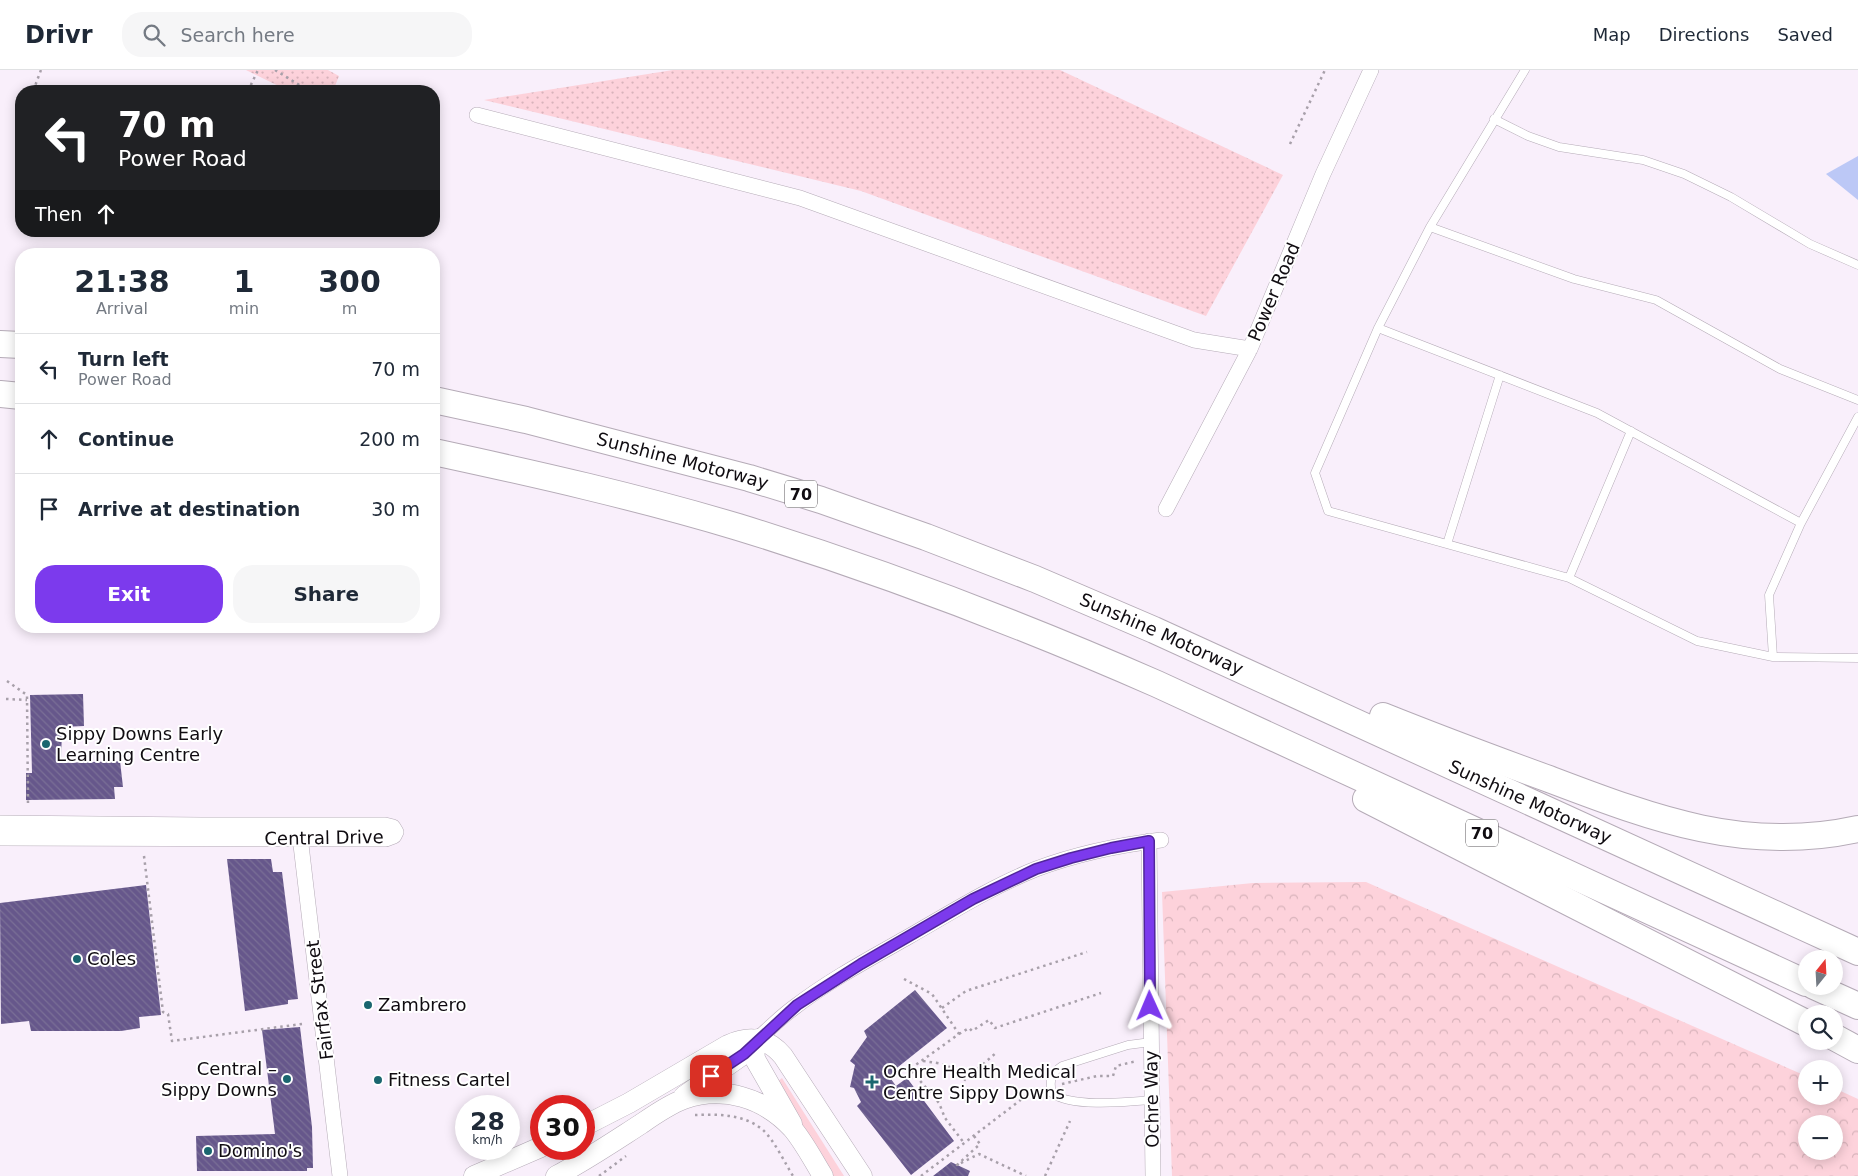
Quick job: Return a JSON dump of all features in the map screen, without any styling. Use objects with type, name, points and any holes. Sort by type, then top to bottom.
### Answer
[{"type":"highway","points":[[0,344],[15,345]]},
{"type":"highway","points":[[0,394],[15,395]]},
{"type":"highway","name":"Sunshine Motorway","points":[[440,401],[526,420],[749,478],[821,500],[926,537],[1035,579],[1154,630],[1324,707],[1858,952]]},
{"type":"highway","name":"70","points":[[440,453],[647,501],[755,532],[904,581],[974,608],[1157,684],[1798,978]]},
{"type":"highway","points":[[1157,684],[1169,703],[1369,800],[1798,1019]]},
{"type":"highway","points":[[1324,707],[1360,708],[1614,804],[1689,827],[1720,833],[1780,837],[1815,836],[1858,830]]},
{"type":"highway","points":[[1834,995],[1858,1006]]},
{"type":"highway","points":[[1843,1042],[1858,1050]]},
{"type":"main road","points":[[556,1176],[671,1105],[744,1054],[758,1039]]},
{"type":"main road","points":[[758,1039],[754,1048],[756,1062],[782,1105],[798,1137],[823,1176]]},
{"type":"main road","points":[[595,1120],[629,1103],[728,1045],[744,1040],[758,1039],[773,1045],[783,1056],[862,1176]]},
{"type":"main road","points":[[671,1105],[689,1098],[709,1094],[738,1096],[755,1101],[768,1108],[786,1123],[798,1137]]},
{"type":"main road","points":[[474,1176],[530,1152]]},
{"type":"street","name":"Power Road","points":[[1166,509],[1250,350],[1323,174],[1370,70]]},
{"type":"street","points":[[477,115],[800,198],[1194,340],[1250,350]]},
{"type":"street","name":"Central Drive","points":[[0,824],[299,831],[386,838],[396,835],[393,827],[385,825],[299,831],[0,838]]},
{"type":"street","name":"Fairfax Street","points":[[299,831],[340,1176]]},
{"type":"street","name":"Ochre Way","points":[[758,1039],[797,1005],[861,964],[982,895],[1036,869],[1071,858],[1111,848],[1155,841],[1151,1042],[1153,1176]]},
{"type":"lane","points":[[1525,70],[1430,226],[1378,328],[1315,473],[1328,511],[1569,578],[1697,641],[1773,657],[1858,658]]},
{"type":"lane","points":[[1494,119],[1528,136],[1559,147],[1643,160],[1684,174],[1731,197],[1810,244],[1858,265]]},
{"type":"lane","points":[[1430,226],[1574,279],[1656,300],[1780,369],[1858,400]]},
{"type":"lane","points":[[1378,328],[1597,412],[1801,523]]},
{"type":"lane","points":[[1447,544],[1500,375]]},
{"type":"lane","points":[[1773,657],[1769,596],[1801,523],[1858,417]]},
{"type":"lane","points":[[1569,578],[1631,431]]},
{"type":"lane","points":[[1151,1042],[1128,1045],[1062,1066],[1053,1074],[1050,1080],[1052,1093],[1058,1098],[1073,1101],[1152,1100]]},
{"type":"path","points":[[37,85],[41,70]]},
{"type":"path","points":[[251,85],[258,70]]},
{"type":"path","points":[[275,70],[299,85]]},
{"type":"path","points":[[1290,144],[1325,70]]},
{"type":"path","points":[[7,681],[27,695],[28,805]]},
{"type":"path","points":[[6,699],[27,700]]},
{"type":"path","points":[[144,856],[163,1012],[168,1014],[172,1041],[302,1024]]},
{"type":"path","points":[[942,1008],[966,991],[1087,952]]},
{"type":"path","points":[[904,979],[932,994],[959,1034]]},
{"type":"path","points":[[964,1143],[945,1118],[939,1103],[910,1069],[959,1034],[969,1028],[972,1032],[989,1020],[995,1028],[1101,993]]},
{"type":"path","points":[[922,1061],[946,1065],[955,1069],[964,1080],[997,1052]]},
{"type":"path","points":[[921,1176],[1035,1089],[1097,1076],[1113,1076],[1116,1066],[1137,1061]]},
{"type":"path","points":[[689,1116],[712,1114],[744,1120],[755,1125],[764,1131],[793,1176]]},
{"type":"path","points":[[1045,1176],[1070,1120]]},
{"type":"path","points":[[974,1136],[980,1144],[957,1165],[979,1154],[1026,1176]]},
{"type":"path","points":[[599,1176],[632,1152]]},
{"type":"green space","points":[[246,70],[328,70],[339,76],[335,85],[277,85]]},
{"type":"green space","points":[[673,70],[1060,70],[1283,175],[1206,316],[861,191],[484,100]]},
{"type":"green space","points":[[1366,882],[1798,1072],[1798,1105],[1843,1105],[1843,1092],[1858,1099],[1858,1176],[1172,1176],[1162,892],[1253,883]]},
{"type":"green space","points":[[782,1078],[844,1176],[833,1176],[776,1083]]},
{"type":"water","points":[[1858,156],[1858,200],[1826,174]]},
{"type":"building","name":"Sippy Downs Early Learning Centre","points":[[83,694],[84,726],[62,727],[61,763],[120,761],[123,787],[114,787],[115,799],[26,800],[26,773],[32,773],[30,695]]},
{"type":"building","name":"Central – Sippy Downs","points":[[227,859],[271,859],[273,872],[282,872],[298,999],[288,1000],[288,1004],[245,1011]]},
{"type":"building","name":"Coles","points":[[146,885],[161,1015],[139,1017],[140,1028],[121,1031],[31,1031],[29,1021],[1,1024],[0,903]]},
{"type":"building","name":"Ochre Health Medical Centre Sippy Downs","points":[[915,990],[947,1028],[893,1071],[891,1079],[896,1086],[907,1078],[954,1141],[911,1175],[857,1106],[861,1102],[854,1088],[850,1087],[855,1065],[850,1061],[867,1037],[864,1031]]},
{"type":"building","name":"Central – Sippy Downs","points":[[300,1027],[312,1127],[313,1168],[307,1168],[307,1171],[197,1171],[196,1136],[275,1134],[262,1030]]},
{"type":"building","points":[[951,1162],[970,1171],[968,1176],[933,1176]]},
{"type":"place","name":"Sippy Downs Early Learning Centre","points":[[46,744]]},
{"type":"place","name":"Coles","points":[[77,959]]},
{"type":"place","name":"Zambrero","points":[[368,1005]]},
{"type":"place","name":"Central – Sippy Downs","points":[[287,1079]]},
{"type":"place","name":"Fitness Cartel","points":[[378,1080]]},
{"type":"place","name":"Ochre Health Medical Centre Sippy Downs","points":[[872,1082]]},
{"type":"place","name":"Domino's","points":[[208,1151]]},
{"type":"route","points":[[711,1076],[744,1054],[758,1039],[797,1005],[861,964],[973,899],[1036,869],[1111,848],[1149,841],[1150,1006]]}]
